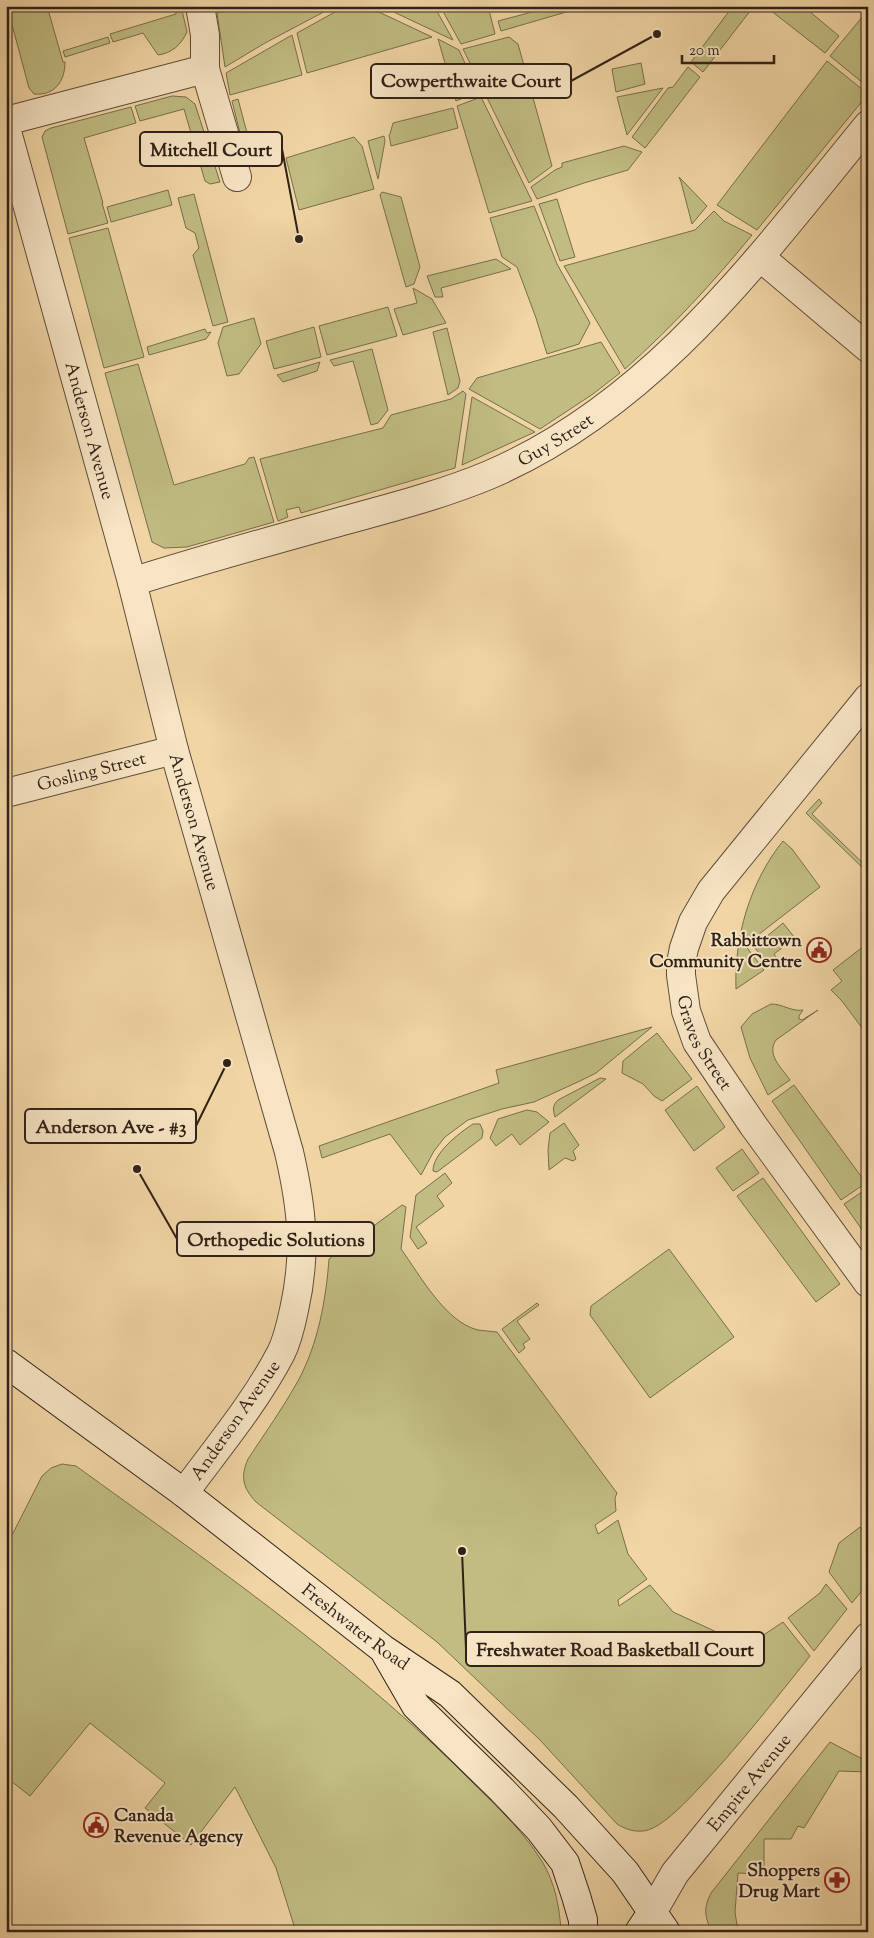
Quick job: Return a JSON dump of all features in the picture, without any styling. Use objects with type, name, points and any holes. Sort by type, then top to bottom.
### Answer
[{"type":"street","points":[[200,6],[204,29],[205,69],[237,176]]},
{"type":"street","points":[[7,132],[205,69]]},
{"type":"street","name":"Guy Street","points":[[132,582],[439,494],[491,474],[578,427],[661,362],[699,325],[760,257],[868,125]]},
{"type":"street","name":"Anderson Avenue","points":[[7,132],[132,582],[174,750],[289,1152],[299,1194],[302,1256],[300,1283],[289,1332],[282,1352],[260,1389],[184,1493]]},
{"type":"street","points":[[760,257],[868,348]]},
{"type":"street","name":"Graves Street","points":[[868,698],[711,891],[693,922],[684,948],[681,975],[686,1011],[697,1042],[742,1110],[868,1283]]},
{"type":"street","name":"Gosling Street","points":[[6,793],[174,750]]},
{"type":"street","name":"Freshwater Road","points":[[6,1363],[184,1493],[383,1649],[450,1694],[566,1808],[625,1872],[653,1925]]},
{"type":"street","name":"Empire Avenue","points":[[653,1925],[675,1873],[868,1637]]},
{"type":"street","points":[[383,1649],[416,1706],[539,1829],[564,1863],[576,1896],[583,1932]]},
{"type":"shaded area","points":[[7,6],[47,6],[63,62],[65,62],[63,76],[53,90],[47,93],[34,94],[29,88]]},
{"type":"shaded area","points":[[174,6],[181,6],[187,32],[182,41],[172,50],[158,55],[143,33],[113,42],[110,34],[176,14]]},
{"type":"shaded area","points":[[240,6],[335,6],[265,43],[225,67],[217,13]]},
{"type":"shaded area","points":[[357,6],[381,13],[432,37],[307,73],[297,33],[344,7]]},
{"type":"shaded area","points":[[381,6],[434,6],[453,40]]},
{"type":"shaded area","points":[[440,6],[488,6],[495,34],[461,44]]},
{"type":"shaded area","points":[[555,6],[587,6],[501,31],[498,21]]},
{"type":"shaded area","points":[[733,6],[754,6],[703,72],[691,62]]},
{"type":"shaded area","points":[[765,6],[803,6],[839,36],[825,53]]},
{"type":"shaded area","points":[[868,10],[868,87],[830,56]]},
{"type":"shaded area","points":[[292,35],[302,75],[230,95],[226,73]]},
{"type":"shaded area","points":[[108,37],[110,43],[65,57],[63,51]]},
{"type":"shaded area","points":[[509,37],[518,44],[552,166],[529,183],[463,49]]},
{"type":"shaded area","points":[[438,39],[459,50],[478,92],[456,101]]},
{"type":"shaded area","points":[[827,61],[868,94],[757,230],[717,205]]},
{"type":"shaded area","points":[[641,63],[645,84],[616,92],[612,69]]},
{"type":"shaded area","points":[[688,67],[700,77],[645,148],[632,137],[668,88],[673,87]]},
{"type":"shaded area","points":[[663,88],[627,135],[617,97]]},
{"type":"shaded area","points":[[172,96],[186,97],[195,104],[220,182],[210,184],[205,181],[184,109],[140,121],[135,106]]},
{"type":"shaded area","points":[[481,97],[532,201],[489,213],[457,106]]},
{"type":"shaded area","points":[[238,99],[254,159],[247,161],[232,101]]},
{"type":"shaded area","points":[[131,107],[136,123],[84,138],[108,223],[68,234],[42,137],[45,131],[51,128]]},
{"type":"shaded area","points":[[453,108],[458,128],[391,146],[389,135],[393,123]]},
{"type":"shaded area","points":[[384,136],[385,141],[378,179],[368,141]]},
{"type":"shaded area","points":[[354,137],[362,146],[374,189],[299,210],[286,158]]},
{"type":"shaded area","points":[[624,146],[642,152],[628,170],[537,199],[531,187],[562,167],[562,163]]},
{"type":"shaded area","points":[[679,177],[707,206],[692,224],[681,182]]},
{"type":"shaded area","points":[[168,190],[172,205],[111,222],[107,207]]},
{"type":"shaded area","points":[[382,192],[401,197],[420,267],[414,284],[406,287],[380,195]]},
{"type":"shaded area","points":[[194,194],[228,322],[213,326],[193,255],[199,248],[195,233],[186,228],[178,198]]},
{"type":"shaded area","points":[[557,199],[575,257],[560,261],[539,204]]},
{"type":"shaded area","points":[[534,206],[557,264],[590,323],[579,344],[547,354],[517,267],[502,257],[490,218]]},
{"type":"shaded area","points":[[714,211],[724,221],[752,235],[691,305],[625,369],[564,266],[695,230]]},
{"type":"shaded area","points":[[108,228],[144,357],[104,368],[69,238]]},
{"type":"shaded area","points":[[496,259],[511,269],[441,288],[443,297],[435,297],[427,276]]},
{"type":"shaded area","points":[[413,288],[432,299],[446,323],[403,335],[394,309],[417,303]]},
{"type":"shaded area","points":[[388,307],[397,336],[327,355],[319,326]]},
{"type":"shaded area","points":[[254,318],[261,344],[239,374],[227,376],[218,343],[223,327]]},
{"type":"shaded area","points":[[314,327],[321,357],[274,369],[266,341]]},
{"type":"shaded area","points":[[447,328],[460,381],[458,388],[448,395],[433,332]]},
{"type":"shaded area","points":[[205,329],[207,333],[211,332],[206,339],[149,355],[147,347]]},
{"type":"shaded area","points":[[601,342],[620,373],[593,394],[540,429],[469,389],[477,378]]},
{"type":"shaded area","points":[[372,349],[388,410],[378,423],[371,425],[353,361],[334,366],[330,360]]},
{"type":"shaded area","points":[[320,362],[317,371],[283,382],[277,375]]},
{"type":"shaded area","points":[[138,364],[174,485],[245,464],[249,458],[254,457],[274,522],[187,547],[164,548],[152,542],[105,373]]},
{"type":"shaded area","points":[[463,391],[466,394],[455,468],[301,513],[299,507],[286,510],[288,517],[278,521],[260,459],[383,428],[391,415],[451,399]]},
{"type":"shaded area","points":[[472,397],[474,398],[535,432],[462,465]]},
{"type":"shaded area","points":[[819,799],[822,803],[812,814],[868,868],[868,873],[806,813]]},
{"type":"shaded area","points":[[783,841],[792,849],[820,887],[745,945],[764,970],[736,989],[738,950],[746,911],[761,874]]},
{"type":"shaded area","points":[[783,923],[795,938],[774,954],[778,960],[770,966],[754,947]]},
{"type":"shaded area","points":[[868,945],[868,1036],[842,1001],[831,990],[842,981],[833,970],[864,946]]},
{"type":"shaded area","points":[[771,1004],[803,1010],[799,1016],[799,1019],[802,1020],[818,1010],[776,1040],[773,1046],[774,1056],[790,1080],[768,1095],[750,1058],[741,1027],[752,1014]]},
{"type":"shaded area","points":[[652,1027],[596,1073],[534,1102],[502,1109],[468,1120],[445,1137],[434,1151],[421,1175],[390,1134],[322,1158],[319,1146],[499,1083],[496,1070]]},
{"type":"shaded area","points":[[657,1033],[692,1079],[662,1101],[654,1096],[643,1084],[622,1073],[623,1061]]},
{"type":"shaded area","points":[[600,1078],[606,1079],[555,1117],[554,1108],[558,1100]]},
{"type":"shaded area","points":[[794,1085],[866,1183],[841,1200],[772,1101]]},
{"type":"shaded area","points":[[697,1086],[725,1127],[694,1151],[665,1110]]},
{"type":"shaded area","points":[[527,1110],[537,1112],[549,1122],[520,1145],[512,1134],[496,1146],[490,1138],[498,1119]]},
{"type":"shaded area","points":[[564,1123],[579,1145],[573,1151],[576,1159],[573,1161],[565,1158],[549,1170],[548,1150],[550,1133]]},
{"type":"shaded area","points":[[473,1124],[480,1124],[483,1131],[482,1138],[437,1172],[433,1171],[437,1157],[442,1151],[454,1138]]},
{"type":"shaded area","points":[[742,1149],[759,1173],[733,1191],[716,1168]]},
{"type":"shaded area","points":[[445,1173],[452,1183],[437,1196],[444,1206],[416,1227],[427,1243],[418,1249],[410,1237],[416,1195]]},
{"type":"shaded area","points":[[763,1178],[840,1284],[816,1302],[737,1196]]},
{"type":"shaded area","points":[[868,1188],[868,1232],[865,1234],[844,1204]]},
{"type":"shaded area","points":[[402,1205],[406,1207],[401,1249],[425,1284],[444,1308],[455,1318],[478,1330],[497,1332],[617,1493],[615,1498],[616,1511],[595,1525],[598,1534],[618,1520],[628,1554],[647,1579],[618,1600],[619,1606],[650,1585],[673,1612],[747,1646],[783,1622],[810,1656],[714,1772],[671,1815],[659,1825],[648,1830],[635,1831],[617,1824],[540,1740],[437,1642],[256,1502],[248,1492],[244,1482],[244,1471],[248,1459],[298,1381],[311,1352],[320,1322],[329,1259]]},
{"type":"shaded area","points":[[669,1249],[734,1337],[650,1398],[590,1315],[591,1306]]},
{"type":"shaded area","points":[[537,1303],[539,1305],[517,1321],[530,1339],[523,1344],[525,1348],[519,1353],[502,1329]]},
{"type":"shaded area","points":[[62,1464],[76,1466],[271,1609],[366,1684],[455,1765],[513,1823],[543,1863],[551,1879],[556,1896],[561,1932],[296,1932],[276,1868],[235,1787],[191,1845],[145,1808],[165,1783],[90,1723],[30,1796],[6,1777],[6,1547],[42,1476],[51,1468]]},
{"type":"shaded area","points":[[860,1527],[868,1538],[868,1583],[852,1603],[829,1572],[839,1543]]},
{"type":"shaded area","points":[[826,1584],[847,1609],[814,1651],[788,1618],[820,1593]]},
{"type":"shaded area","points":[[830,1742],[868,1762],[868,1772],[839,1771],[804,1828],[798,1826],[791,1839],[764,1839],[764,1867],[762,1872],[758,1874],[738,1873],[735,1912],[738,1932],[711,1932],[706,1912],[711,1893]]},
{"type":"place","name":"Cowperthwaite Court","points":[[657,34]]},
{"type":"place","name":"Mitchell Court","points":[[299,239]]},
{"type":"place","name":"Rabbittown Community Centre","points":[[819,950]]},
{"type":"place","name":"Anderson Ave - #3","points":[[227,1063]]},
{"type":"place","name":"Orthopedic Solutions","points":[[137,1169]]},
{"type":"place","name":"Freshwater Road Basketball Court","points":[[462,1551]]},
{"type":"place","name":"Canada Revenue Agency","points":[[96,1825]]},
{"type":"place","name":"Shoppers Drug Mart","points":[[837,1880]]}]
